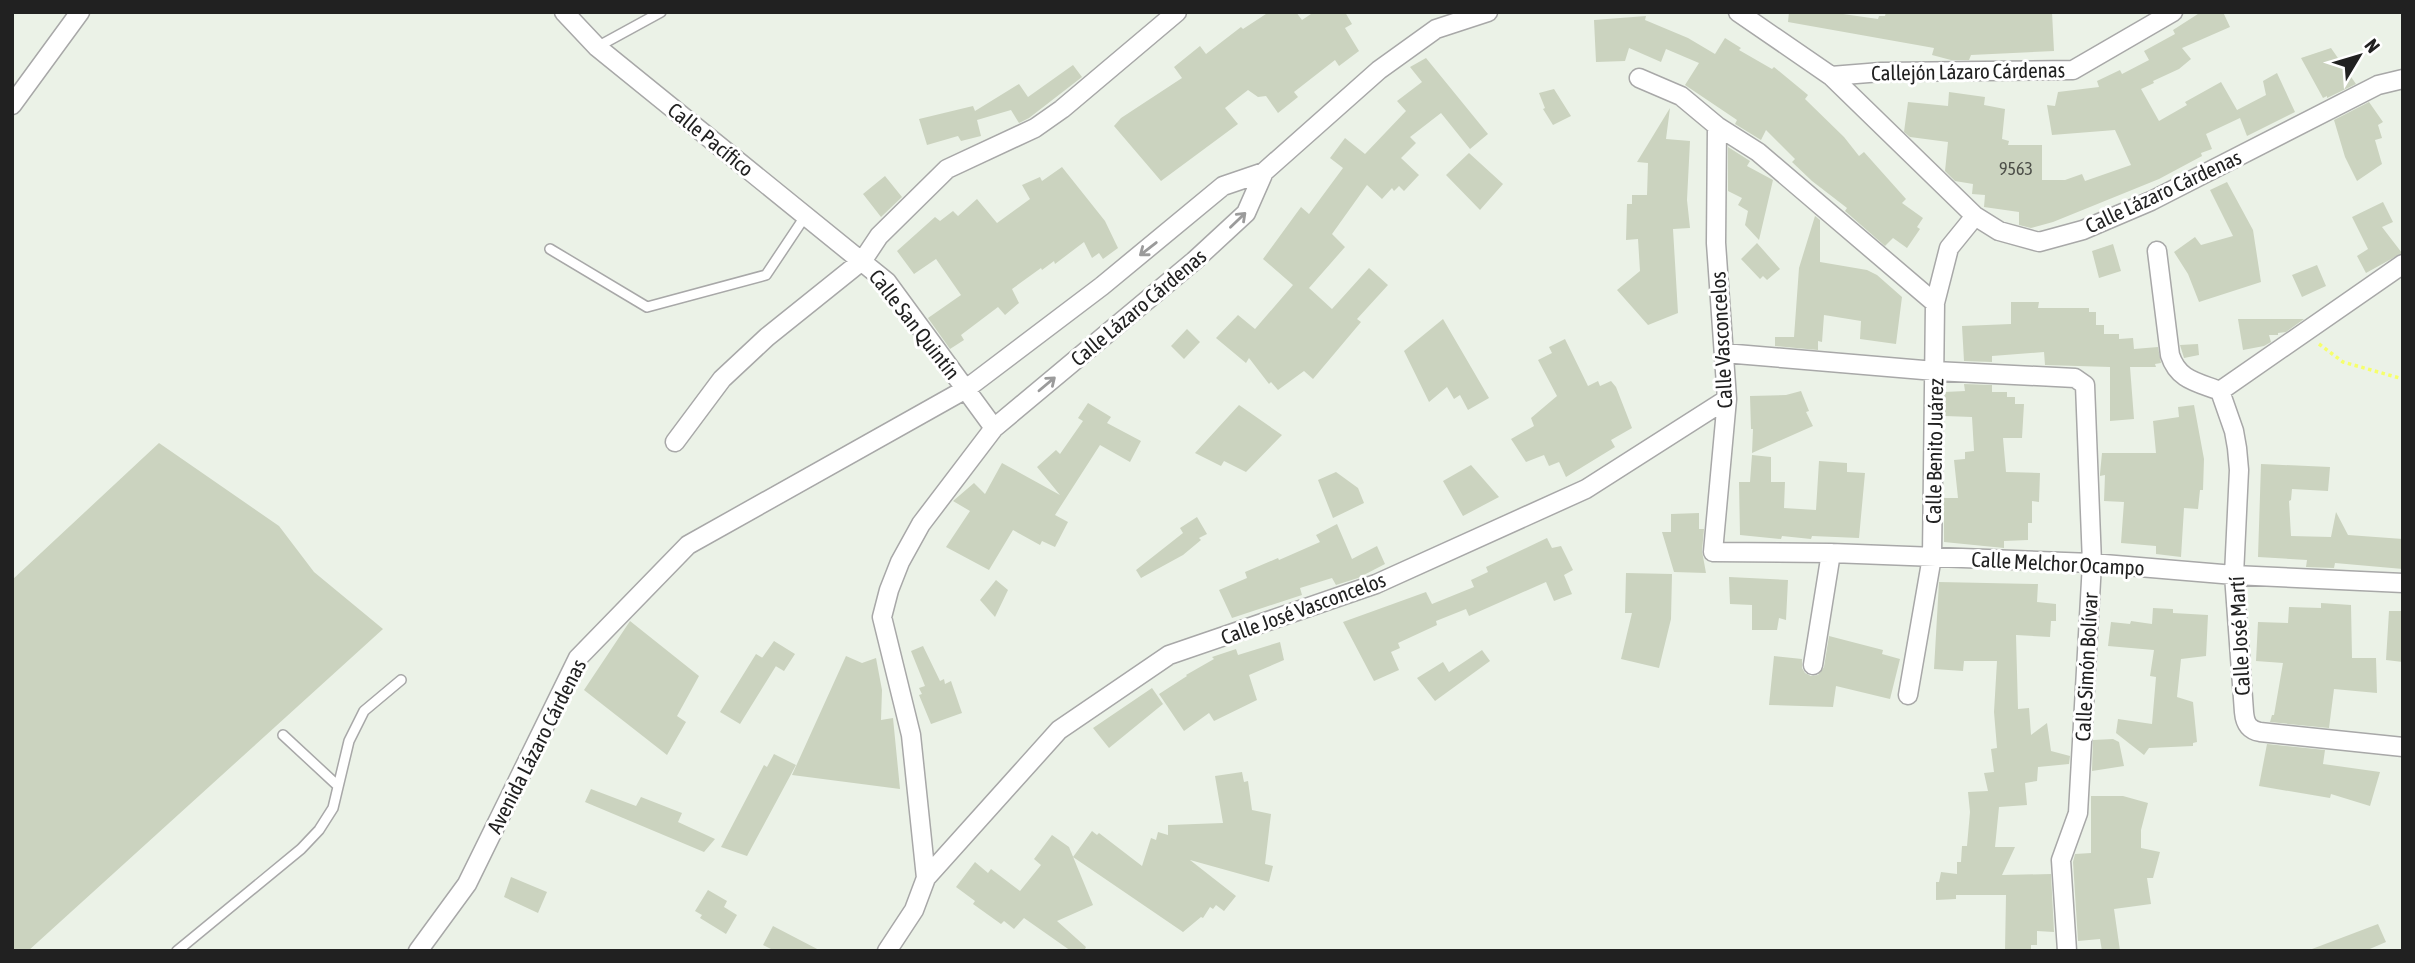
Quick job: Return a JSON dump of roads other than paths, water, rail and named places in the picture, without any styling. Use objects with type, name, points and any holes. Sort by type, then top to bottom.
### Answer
[{"type":"street","points":[[12,106],[80,12]]},
{"type":"street","name":"Calle Pacífico","points":[[564,12],[597,47],[863,260]]},
{"type":"street","points":[[675,442],[722,379],[767,337],[863,260],[879,236],[947,169],[1035,128],[1062,110],[1177,12]]},
{"type":"street","name":"Calle Lázaro Cárdenas","points":[[966,389],[1102,286],[1223,186],[1264,172],[1379,70],[1436,29],[1488,12]]},
{"type":"street","name":"Calle Lázaro Cárdenas","points":[[1738,12],[1831,76],[1975,216],[1999,231],[2039,242],[2083,230],[2151,201],[2378,85],[2403,79]]},
{"type":"street","name":"Callejón Lázaro Cárdenas","points":[[1831,76],[1881,72],[2073,70],[2174,12]]},
{"type":"street","points":[[1639,78],[1681,96],[1717,126],[1758,152],[1935,303]]},
{"type":"street","name":"Calle Vasconcelos","points":[[1713,552],[1727,400],[1716,243],[1717,126]]},
{"type":"street","name":"Calle Lázaro Cárdenas","points":[[994,428],[1194,261],[1246,214],[1264,172]]},
{"type":"street","name":"Calle Benito Juárez","points":[[1908,695],[1931,557],[1935,303],[1949,248],[1975,216]]},
{"type":"street","points":[[2157,251],[2174,368],[2186,378],[2220,391],[2403,264]]},
{"type":"street","name":"Calle San Quintín","points":[[863,260],[887,282],[966,389]]},
{"type":"street","points":[[1724,354],[1935,370]]},
{"type":"street","name":"Calle Simón Bolívar","points":[[1935,370],[2075,378],[2082,381],[2087,389],[2092,563],[2078,813],[2061,860],[2067,951]]},
{"type":"street","points":[[966,389],[994,428]]},
{"type":"street","name":"Avenida Lázaro Cárdenas","points":[[418,951],[467,884],[578,658],[688,545],[966,389]]},
{"type":"street","name":"Calle José Martí","points":[[2220,391],[2234,431],[2238,459],[2234,575],[2244,720],[2252,731],[2403,747]]},
{"type":"street","name":"Calle José Vasconcelos","points":[[887,951],[914,909],[926,878],[1059,730],[1169,655],[1376,584],[1586,489],[1727,400]]},
{"type":"street","name":"Calle José Vasconcelos","points":[[926,878],[911,735],[882,617],[892,580],[921,524],[994,428]]},
{"type":"street","name":"Calle Melchor Ocampo","points":[[1713,552],[1831,553],[2092,563],[2234,575],[2403,583]]},
{"type":"street","points":[[1812,664],[1831,553]]},
{"type":"lane","points":[[597,47],[661,12]]},
{"type":"lane","points":[[550,249],[647,307],[766,275],[806,215]]},
{"type":"lane","points":[[177,951],[301,849],[319,830],[333,808],[349,741],[364,712],[401,680]]},
{"type":"lane","points":[[283,736],[338,786]]}]
